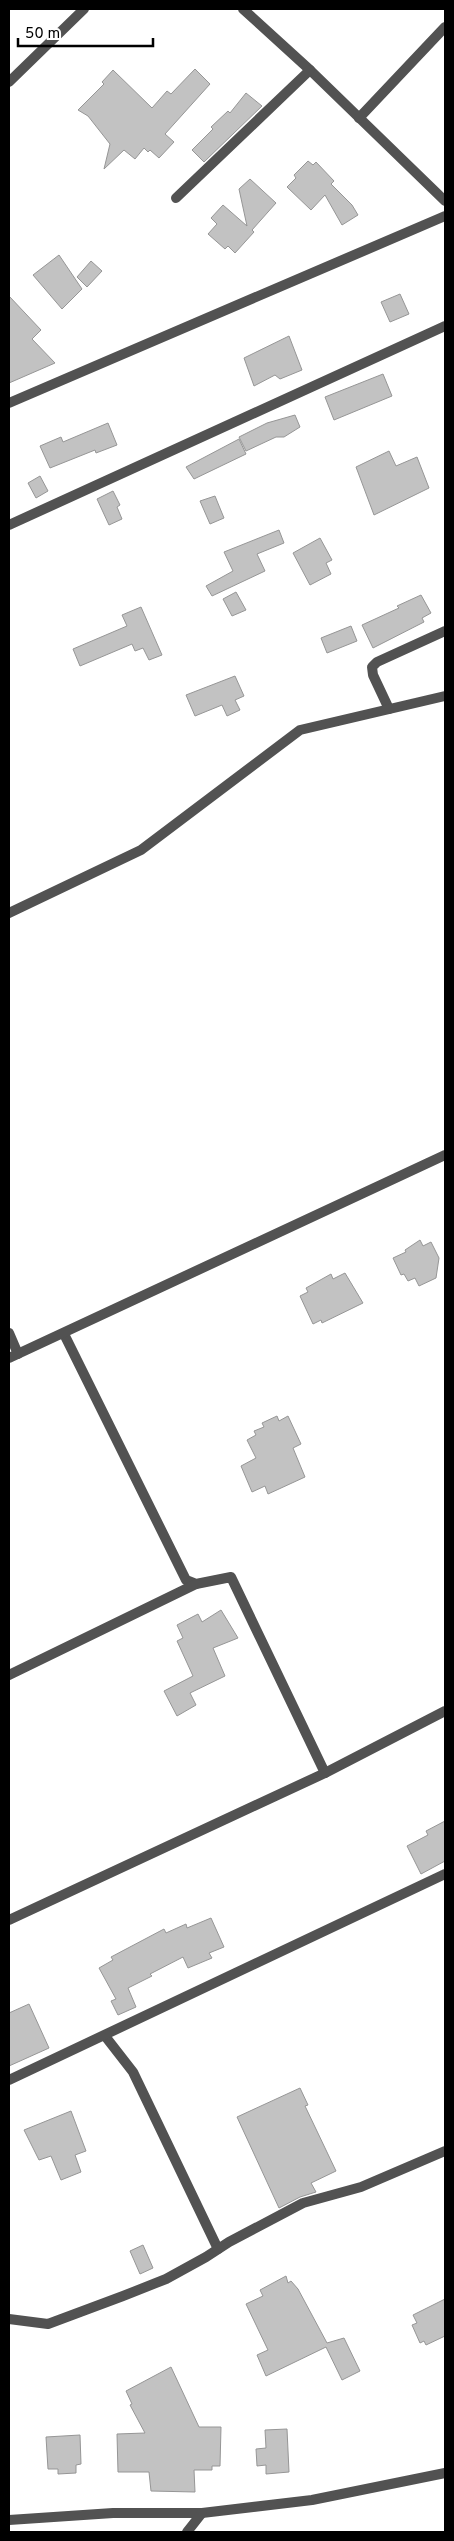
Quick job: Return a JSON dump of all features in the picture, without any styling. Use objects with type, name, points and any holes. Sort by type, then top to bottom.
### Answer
[{"type":"street","points":[[9,82],[84,9]]},
{"type":"street","points":[[243,9],[310,70],[445,201]]},
{"type":"street","points":[[359,118],[445,27]]},
{"type":"street","points":[[176,198],[310,70]]},
{"type":"street","points":[[9,403],[445,216]]},
{"type":"street","points":[[9,525],[445,326]]},
{"type":"street","points":[[389,709],[373,675],[372,667],[377,662],[445,631]]},
{"type":"street","points":[[9,913],[141,850],[300,730],[445,696]]},
{"type":"street","points":[[9,1333],[13,1356],[64,1334],[445,1155]]},
{"type":"street","points":[[64,1334],[186,1580],[196,1584]]},
{"type":"street","points":[[9,1676],[196,1584],[231,1577],[324,1773]]},
{"type":"street","points":[[9,1920],[324,1773],[445,1711]]},
{"type":"street","points":[[9,2080],[445,1874]]},
{"type":"street","points":[[105,2036],[133,2072],[218,2249]]},
{"type":"street","points":[[9,2319],[48,2324],[166,2279],[303,2203],[360,2187],[445,2151]]},
{"type":"street","points":[[9,2520],[112,2513],[202,2513],[312,2500],[445,2473]]},
{"type":"street","points":[[187,2532],[202,2513]]},
{"type":"building","points":[[195,69],[210,84],[165,134],[174,142],[159,158],[150,150],[148,152],[144,148],[135,159],[124,150],[104,169],[110,144],[88,116],[78,110],[104,84],[102,82],[113,70],[152,108],[167,91],[171,94]]},
{"type":"building","points":[[246,93],[262,106],[204,162],[192,150],[213,129],[211,127],[228,111],[230,113]]},
{"type":"building","points":[[308,161],[313,165],[316,162],[334,181],[331,184],[352,205],[358,215],[342,225],[325,195],[311,210],[287,187],[296,178],[294,175]]},
{"type":"building","points":[[250,179],[276,203],[235,253],[228,246],[225,249],[208,234],[217,224],[211,218],[223,205],[247,226],[239,189]]},
{"type":"building","points":[[59,255],[82,289],[62,309],[33,275]]},
{"type":"building","points":[[91,261],[102,271],[87,287],[77,277]]},
{"type":"building","points":[[400,294],[409,314],[390,322],[381,302]]},
{"type":"building","points":[[9,296],[41,330],[32,339],[55,363],[9,383]]},
{"type":"building","points":[[289,336],[302,370],[280,379],[275,375],[254,386],[244,358]]},
{"type":"building","points":[[383,374],[392,396],[334,420],[325,397]]},
{"type":"building","points":[[295,415],[300,427],[284,437],[276,437],[246,451],[239,437],[267,423]]},
{"type":"building","points":[[108,423],[117,445],[96,453],[95,450],[50,468],[40,446],[61,437],[63,442]]},
{"type":"building","points":[[239,439],[246,454],[194,479],[186,467]]},
{"type":"building","points":[[389,451],[396,466],[417,457],[429,488],[374,515],[356,467]]},
{"type":"building","points":[[40,476],[48,491],[36,498],[28,483]]},
{"type":"building","points":[[113,491],[120,505],[117,507],[122,519],[109,525],[97,499]]},
{"type":"building","points":[[215,496],[224,518],[210,524],[200,501]]},
{"type":"building","points":[[279,530],[284,543],[257,554],[265,571],[212,596],[206,586],[233,571],[224,552]]},
{"type":"building","points":[[320,538],[332,560],[326,563],[331,574],[310,585],[293,553]]},
{"type":"building","points":[[236,592],[246,610],[232,616],[223,599]]},
{"type":"building","points":[[421,595],[431,613],[422,618],[424,622],[373,648],[362,625],[399,608],[397,606]]},
{"type":"building","points":[[141,607],[162,655],[149,660],[143,648],[135,651],[132,644],[80,666],[73,649],[127,626],[122,615]]},
{"type":"building","points":[[351,626],[357,641],[327,653],[321,638]]},
{"type":"building","points":[[235,676],[244,696],[235,700],[240,710],[227,716],[222,705],[195,716],[186,695]]},
{"type":"building","points":[[420,1240],[423,1246],[431,1242],[439,1258],[436,1278],[419,1286],[415,1278],[408,1281],[404,1274],[401,1275],[393,1258],[406,1252],[405,1250]]},
{"type":"building","points":[[345,1273],[363,1303],[322,1323],[321,1320],[313,1324],[300,1296],[308,1292],[306,1288],[331,1274],[333,1279]]},
{"type":"building","points":[[277,1416],[279,1421],[288,1416],[301,1444],[293,1448],[305,1477],[268,1494],[265,1486],[252,1492],[241,1466],[256,1458],[247,1440],[256,1435],[254,1431],[264,1427],[262,1423]]},
{"type":"building","points":[[221,1610],[238,1638],[213,1648],[225,1676],[190,1693],[196,1705],[177,1716],[164,1691],[193,1676],[177,1641],[183,1638],[177,1625],[198,1614],[202,1622]]},
{"type":"building","points":[[445,1821],[445,1861],[421,1874],[407,1846],[428,1835],[426,1831]]},
{"type":"building","points":[[211,1918],[224,1947],[209,1953],[212,1958],[188,1968],[183,1957],[128,1988],[136,2007],[118,2015],[111,2001],[116,1999],[99,1968],[113,1960],[111,1957],[164,1929],[166,1933],[186,1924],[187,1928]]},
{"type":"building","points":[[29,2004],[49,2048],[9,2066],[9,2013]]},
{"type":"building","points":[[300,2088],[308,2105],[305,2106],[336,2171],[311,2183],[316,2192],[300,2197],[279,2208],[237,2117]]},
{"type":"building","points":[[71,2111],[86,2151],[75,2155],[81,2172],[61,2180],[51,2156],[39,2160],[24,2130]]},
{"type":"building","points":[[143,2245],[153,2268],[140,2274],[130,2251]]},
{"type":"building","points":[[286,2276],[288,2283],[291,2281],[298,2289],[327,2343],[344,2338],[360,2371],[342,2380],[326,2347],[266,2376],[257,2355],[268,2350],[246,2304],[263,2296],[260,2290]]},
{"type":"building","points":[[445,2299],[445,2336],[426,2345],[424,2341],[420,2343],[412,2325],[417,2323],[413,2315]]},
{"type":"building","points":[[171,2367],[199,2427],[221,2427],[220,2466],[212,2466],[212,2470],[194,2470],[195,2492],[151,2491],[149,2472],[118,2472],[117,2434],[145,2433],[130,2405],[132,2404],[126,2391]]},
{"type":"building","points":[[287,2429],[289,2472],[266,2474],[266,2465],[257,2466],[256,2449],[266,2448],[265,2430]]},
{"type":"building","points":[[80,2435],[81,2464],[76,2465],[76,2473],[58,2474],[58,2469],[48,2469],[46,2437]]}]
